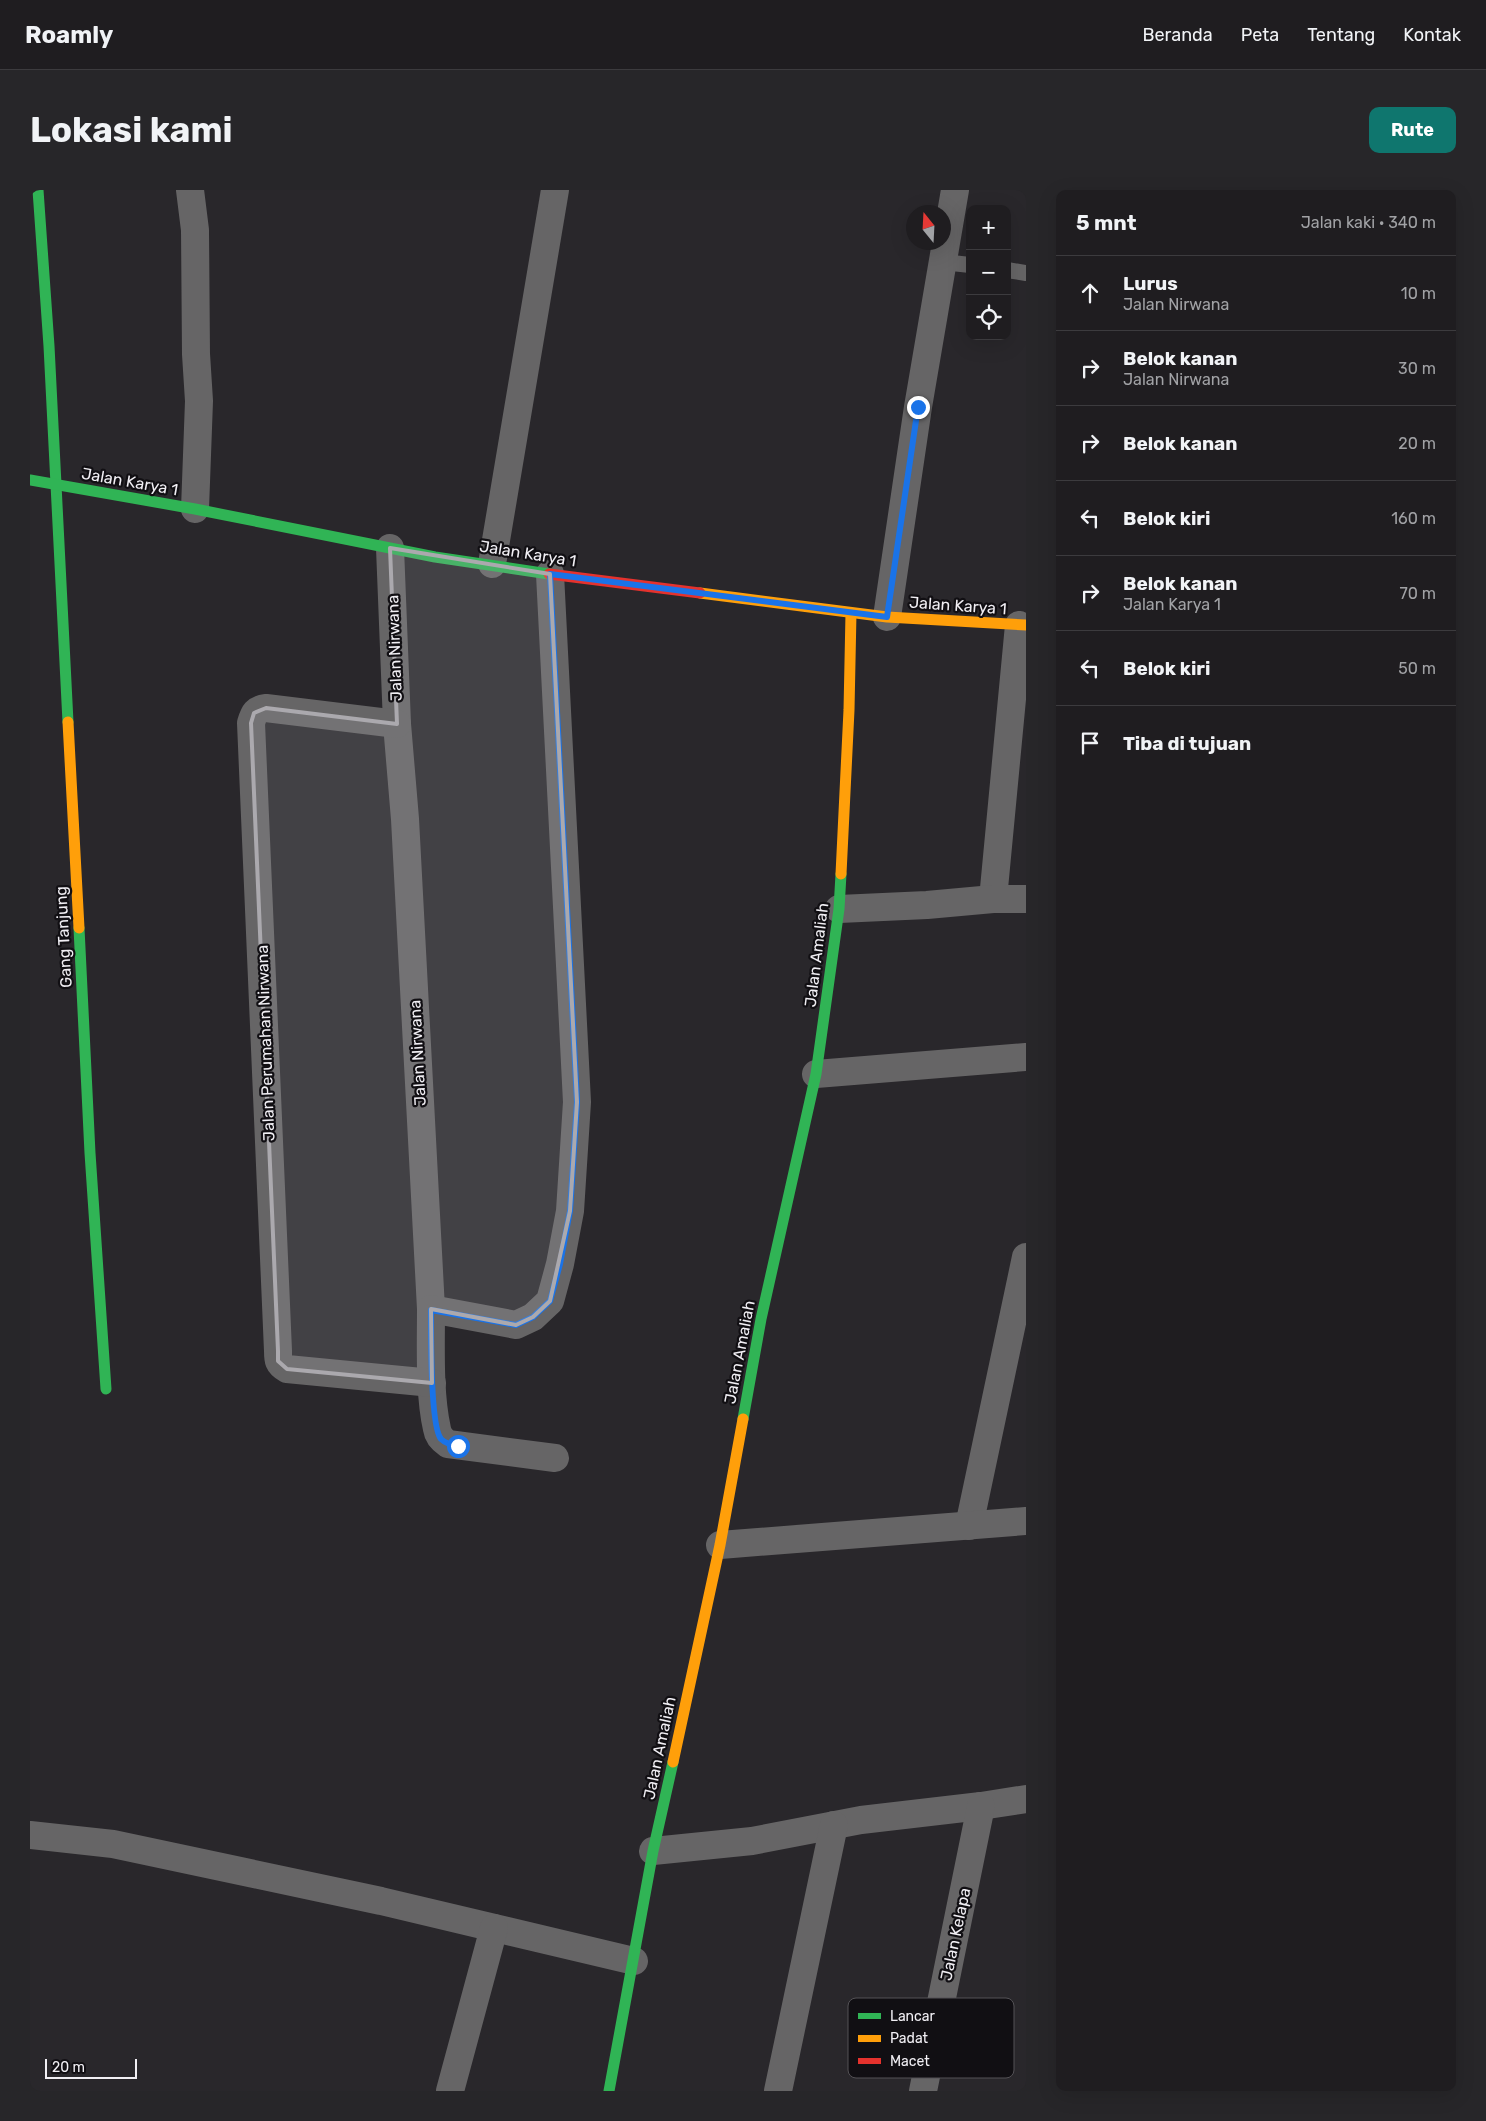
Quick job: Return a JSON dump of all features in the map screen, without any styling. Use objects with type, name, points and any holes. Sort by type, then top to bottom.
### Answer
[{"type":"street","name":"Gang Tanjung","points":[[38,190],[49,346],[90,1153],[106,1390]]},
{"type":"street","points":[[190,190],[195,230],[196,354],[199,401],[195,509]]},
{"type":"street","points":[[492,564],[555,190]]},
{"type":"street","points":[[887,617],[918,407],[955,190]]},
{"type":"street","name":"Jalan Karya 1","points":[[30,480],[195,509],[435,557],[550,574],[887,617],[1022,625]]},
{"type":"street","name":"Jalan Nirwana","points":[[390,548],[397,724],[431,1310],[432,1383],[437,1430],[441,1439],[448,1444],[555,1458]]},
{"type":"street","points":[[431,1310],[516,1325],[533,1317],[550,1301],[560,1264],[570,1211],[577,1102],[550,574]]},
{"type":"street","name":"Jalan Amaliah","points":[[609,2091],[653,1851],[720,1545],[761,1319],[816,1074],[839,909],[849,710],[851,613]]},
{"type":"street","points":[[993,899],[1022,625]]},
{"type":"street","name":"Jalan Perumahan Nirwana","points":[[397,724],[266,708],[259,709],[254,713],[251,723],[278,1361],[287,1369],[432,1383]]},
{"type":"street","points":[[839,909],[927,905],[993,899],[1026,899]]},
{"type":"street","points":[[816,1074],[1026,1056]]},
{"type":"street","points":[[969,1526],[1026,1257]]},
{"type":"street","points":[[720,1545],[1026,1521]]},
{"type":"street","points":[[653,1851],[752,1840],[861,1820],[1026,1799]]},
{"type":"street","name":"Jalan Kelapa","points":[[942,1998],[982,1806]]},
{"type":"street","points":[[778,2091],[834,1825]]},
{"type":"street","points":[[30,1835],[113,1844],[381,1901],[634,1961]]},
{"type":"street","points":[[450,2091],[494,1928]]},
{"type":"street","name":"Jalan Kelapa","points":[[923,2091],[926,2078]]},
{"type":"lane","points":[[943,262],[966,265]]},
{"type":"lane","points":[[1011,271],[1026,273]]},
{"type":"highlighted area","points":[[390,548],[550,574],[577,1102],[570,1211],[550,1301],[533,1317],[516,1325],[431,1309],[432,1383],[287,1369],[278,1361],[251,723],[254,713],[266,708],[397,724]]},
{"type":"traffic: fast","points":[[38,190],[49,346],[68,722]]},
{"type":"traffic: fast","points":[[30,480],[195,509],[435,557],[549,574]]},
{"type":"traffic: fast","points":[[743,1419],[761,1319],[816,1074],[839,909],[841,874]]},
{"type":"traffic: fast","points":[[79,928],[90,1153],[106,1389]]},
{"type":"traffic: fast","points":[[609,2091],[653,1851],[673,1762]]},
{"type":"traffic: slow","points":[[700,593],[887,617],[1026,625]]},
{"type":"traffic: slow","points":[[841,874],[849,710],[851,613]]},
{"type":"traffic: slow","points":[[68,722],[79,928]]},
{"type":"traffic: slow","points":[[673,1762],[720,1545],[743,1419]]},
{"type":"traffic: jam","points":[[549,574],[700,593]]},
{"type":"route","points":[[458,1446],[448,1444],[441,1439],[437,1430],[432,1383],[431,1310],[516,1325],[533,1317],[550,1301],[560,1264],[570,1211],[577,1102],[550,574],[887,617],[918,407]]}]
